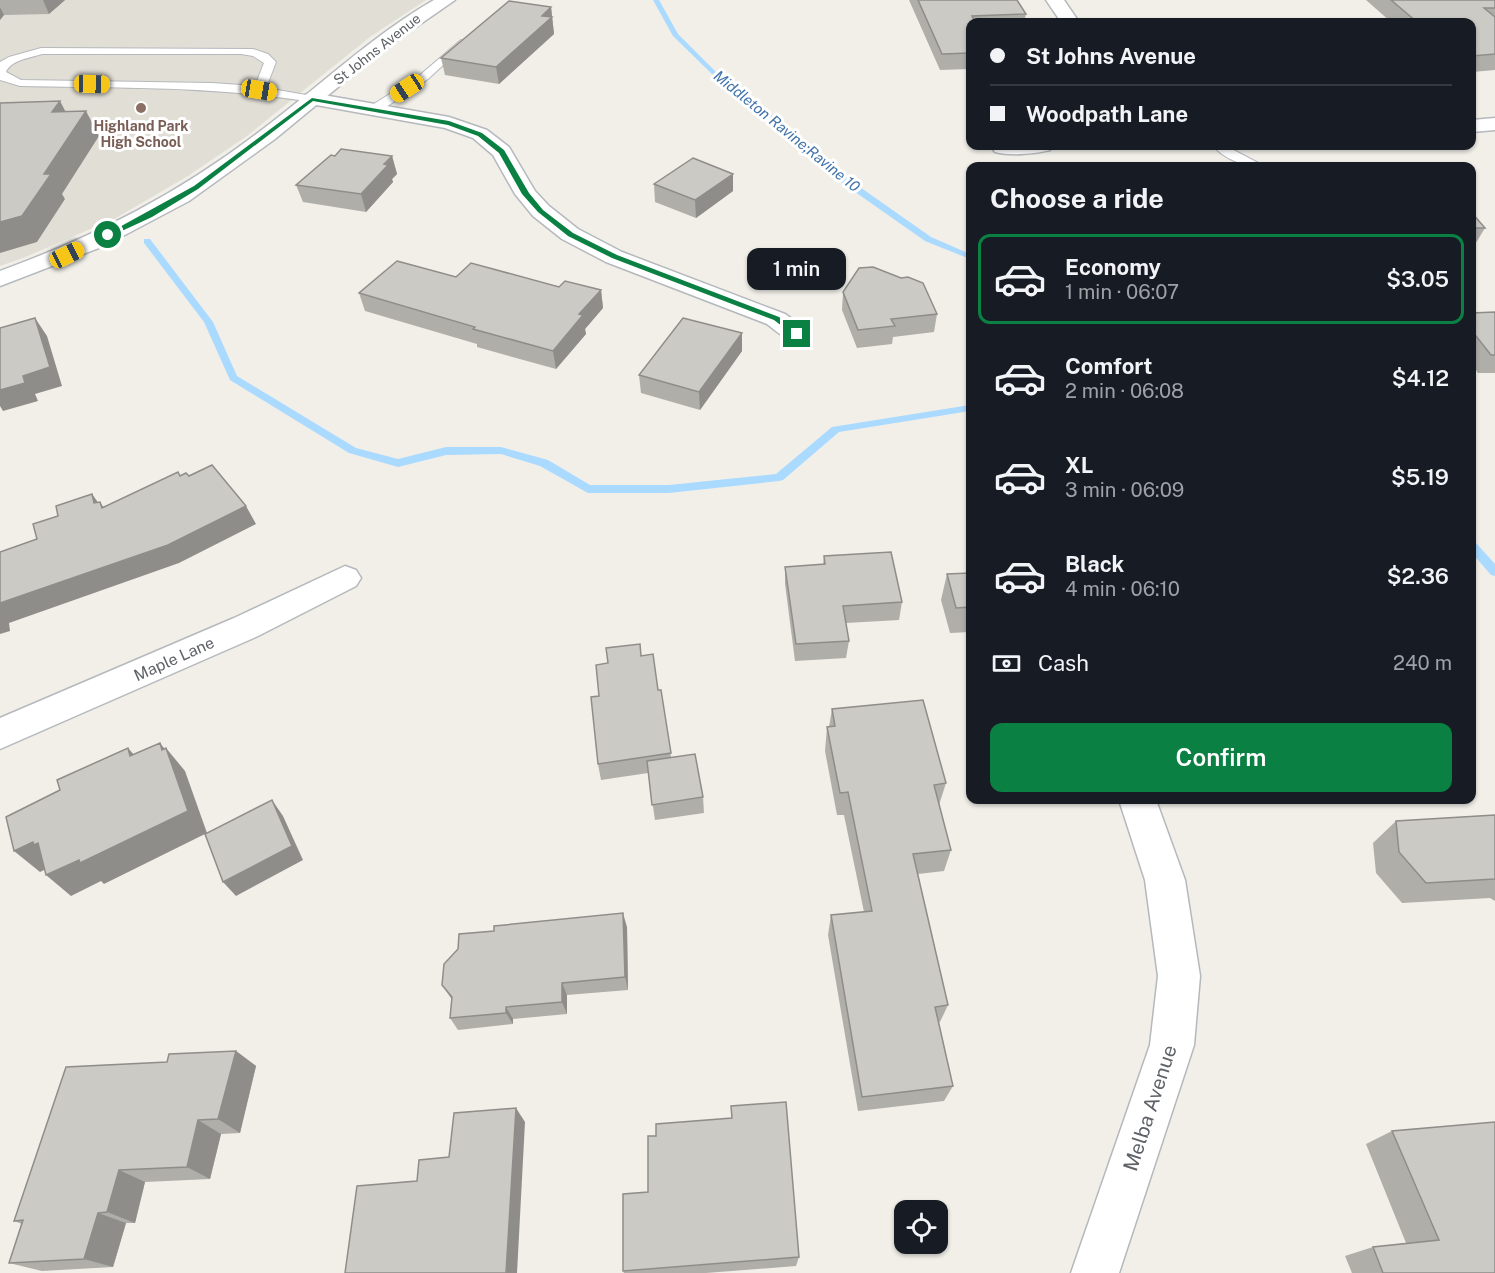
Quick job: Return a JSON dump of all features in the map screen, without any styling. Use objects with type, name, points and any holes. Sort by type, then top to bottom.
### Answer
[{"type":"street","name":"St Johns Avenue","points":[[0,279],[67,255],[150,215],[196,188],[405,26],[446,0]]},
{"type":"street","points":[[1055,0],[1067,18]]},
{"type":"street","points":[[312,99],[449,123],[480,134],[502,152],[526,194],[541,211],[570,234],[614,257],[777,319],[797,334]]},
{"type":"street","points":[[1476,126],[1495,124]]},
{"type":"street","name":"Maple Lane","points":[[0,734],[246,627],[345,578]]},
{"type":"street","name":"Melba Avenue","points":[[1095,1273],[1172,1045],[1178,987],[1179,976],[1165,880],[1139,804]]},
{"type":"lane","points":[[373,110],[424,77],[471,34]]},
{"type":"lane","points":[[259,90],[270,62],[264,56],[241,51],[41,51],[13,59],[2,66],[0,72],[3,77],[20,83],[212,86],[259,90],[312,99]]},
{"type":"lane","points":[[1224,150],[1249,162]]},
{"type":"shaded area","name":"Highland Park High School","points":[[0,0],[426,0],[370,37],[247,136],[188,176],[116,218],[0,266]]},
{"type":"building","points":[[918,0],[1017,0],[1026,14],[966,18],[966,53],[942,54]]},
{"type":"building","points":[[1391,0],[1495,0],[1495,8],[1484,8],[1495,17],[1495,54],[1476,56],[1476,18],[1412,18]]},
{"type":"building","points":[[509,1],[551,7],[542,16],[552,17],[496,67],[441,58]]},
{"type":"building","points":[[60,101],[52,112],[86,111],[44,174],[51,174],[22,216],[0,222],[0,103]]},
{"type":"building","points":[[341,149],[392,156],[384,164],[388,165],[361,194],[296,185],[331,155],[335,156]]},
{"type":"building","points":[[693,158],[733,174],[695,200],[654,184]]},
{"type":"building","points":[[1476,218],[1485,228],[1476,228]]},
{"type":"building","points":[[397,261],[456,277],[471,263],[559,287],[565,281],[601,290],[579,314],[583,315],[553,351],[473,329],[475,327],[359,293]]},
{"type":"building","points":[[873,267],[901,278],[908,277],[923,283],[937,314],[891,319],[895,326],[858,330],[843,292],[859,268]]},
{"type":"building","points":[[1495,312],[1495,355],[1491,355],[1476,336],[1476,313]]},
{"type":"building","points":[[35,318],[50,367],[23,376],[25,383],[0,390],[0,328]]},
{"type":"building","points":[[683,318],[742,333],[699,392],[639,375]]},
{"type":"building","points":[[212,465],[246,506],[168,545],[0,603],[0,552],[37,539],[33,524],[58,516],[56,506],[92,494],[94,503],[100,502],[102,508],[178,472],[180,476],[186,473],[189,476]]},
{"type":"building","points":[[891,552],[902,602],[843,606],[849,641],[796,644],[785,567],[825,564],[824,556]]},
{"type":"building","points":[[966,573],[966,607],[956,608],[947,574]]},
{"type":"building","points":[[640,644],[641,656],[653,654],[671,753],[598,764],[591,697],[599,696],[596,665],[608,663],[606,648]]},
{"type":"building","points":[[923,700],[946,783],[934,785],[951,850],[913,854],[948,1005],[935,1007],[953,1086],[862,1097],[831,915],[872,911],[848,792],[840,793],[827,727],[835,726],[832,709]]},
{"type":"building","points":[[160,743],[162,750],[166,748],[188,811],[80,863],[79,860],[46,875],[38,843],[34,845],[33,842],[14,851],[6,817],[60,790],[57,780],[128,748],[130,756]]},
{"type":"building","points":[[695,754],[703,797],[652,805],[647,761]]},
{"type":"building","points":[[272,800],[292,846],[223,882],[205,834]]},
{"type":"building","points":[[1495,815],[1495,879],[1426,883],[1399,852],[1396,821]]},
{"type":"building","points":[[623,913],[625,977],[562,983],[562,1002],[506,1007],[506,1013],[450,1018],[452,997],[442,985],[444,964],[458,949],[459,934],[494,931],[494,926]]},
{"type":"building","points":[[236,1051],[218,1119],[198,1120],[187,1167],[119,1170],[107,1212],[98,1213],[84,1259],[9,1263],[23,1220],[14,1221],[66,1067],[167,1062],[169,1054]]},
{"type":"building","points":[[786,1102],[799,1257],[623,1271],[623,1194],[648,1192],[648,1136],[656,1136],[656,1124],[732,1118],[731,1106]]},
{"type":"building","points":[[516,1108],[506,1273],[345,1273],[357,1186],[417,1181],[419,1160],[449,1157],[454,1113]]},
{"type":"building","points":[[1495,1122],[1495,1273],[1383,1273],[1373,1247],[1439,1240],[1392,1131]]},
{"type":"waterway","name":"Middleton Ravine;Ravine 10","points":[[656,0],[675,35],[716,75],[783,128],[824,166],[928,239],[966,255]]},
{"type":"waterway","name":"Middleton Ravine;Ravine 10","points":[[147,241],[208,322],[233,378],[353,451],[398,463],[446,451],[501,450],[544,463],[588,489],[669,489],[779,477],[836,429],[966,409]]},
{"type":"waterway","name":"Middleton Ravine;Ravine 10","points":[[1476,551],[1495,572]]},
{"type":"place","name":"Highland Park High School","points":[[141,108]]},
{"type":"route","points":[[108,235],[150,215],[196,188],[312,99],[449,123],[480,134],[502,152],[526,194],[541,211],[570,234],[614,257],[777,319],[797,334]]}]
